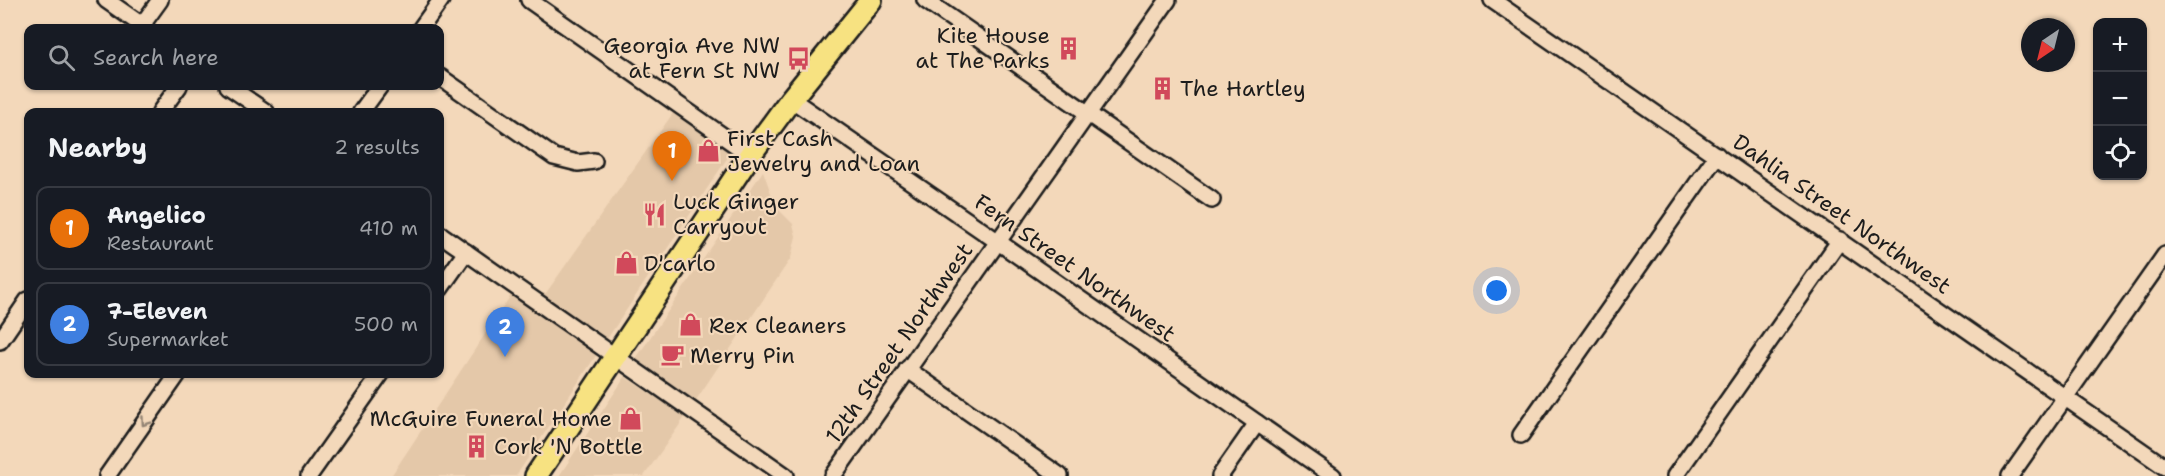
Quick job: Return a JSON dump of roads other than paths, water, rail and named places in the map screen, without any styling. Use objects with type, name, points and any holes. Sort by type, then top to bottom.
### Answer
[{"type":"highway","points":[[536,476],[750,154],[871,0]]},
{"type":"street","points":[[106,0],[140,24]]},
{"type":"street","points":[[146,24],[160,0]]},
{"type":"street","points":[[424,24],[441,0]]},
{"type":"street","points":[[529,0],[750,154]]},
{"type":"street","points":[[925,0],[1212,200]]},
{"type":"street","name":"12th Street Northwest","points":[[832,476],[1168,0]]},
{"type":"street","name":"Dahlia Street Northwest","points":[[1492,0],[2165,467]]},
{"type":"street","points":[[444,80],[554,157],[578,163],[594,160]]},
{"type":"street","points":[[163,108],[176,90]]},
{"type":"street","points":[[234,90],[260,108]]},
{"type":"street","points":[[364,108],[377,90]]},
{"type":"street","name":"Fern Street Northwest","points":[[791,99],[1333,476]]},
{"type":"street","points":[[1521,435],[1717,155]]},
{"type":"street","points":[[444,237],[786,476]]},
{"type":"street","points":[[1675,476],[1840,240]]},
{"type":"street","points":[[444,284],[466,252]]},
{"type":"street","points":[[2010,476],[2165,255]]},
{"type":"street","points":[[0,341],[24,306]]},
{"type":"street","points":[[908,369],[1060,476]]},
{"type":"street","points":[[107,476],[175,378]]},
{"type":"street","points":[[309,476],[378,378]]},
{"type":"street","points":[[1220,476],[1257,423]]},
{"type":"place","name":"Kite House at The Parks","points":[[1068,48]]},
{"type":"place","name":"Georgia Ave NW at Fern St NW","points":[[798,58]]},
{"type":"place","name":"The Hartley","points":[[1162,88]]},
{"type":"place","name":"First Cash Jewelry and Loan","points":[[709,151]]},
{"type":"place","name":"Angelico","points":[[672,181]]},
{"type":"place","name":"Luck Ginger Carryout","points":[[655,214]]},
{"type":"place","name":"D'carlo","points":[[626,263]]},
{"type":"place","name":"Rex Cleaners","points":[[691,325]]},
{"type":"place","name":"Merry Pin","points":[[672,355]]},
{"type":"place","name":"7-Eleven","points":[[505,357]]},
{"type":"place","name":"McGuire Funeral Home","points":[[630,418]]},
{"type":"place","name":"Cork 'N Bottle","points":[[476,446]]}]
